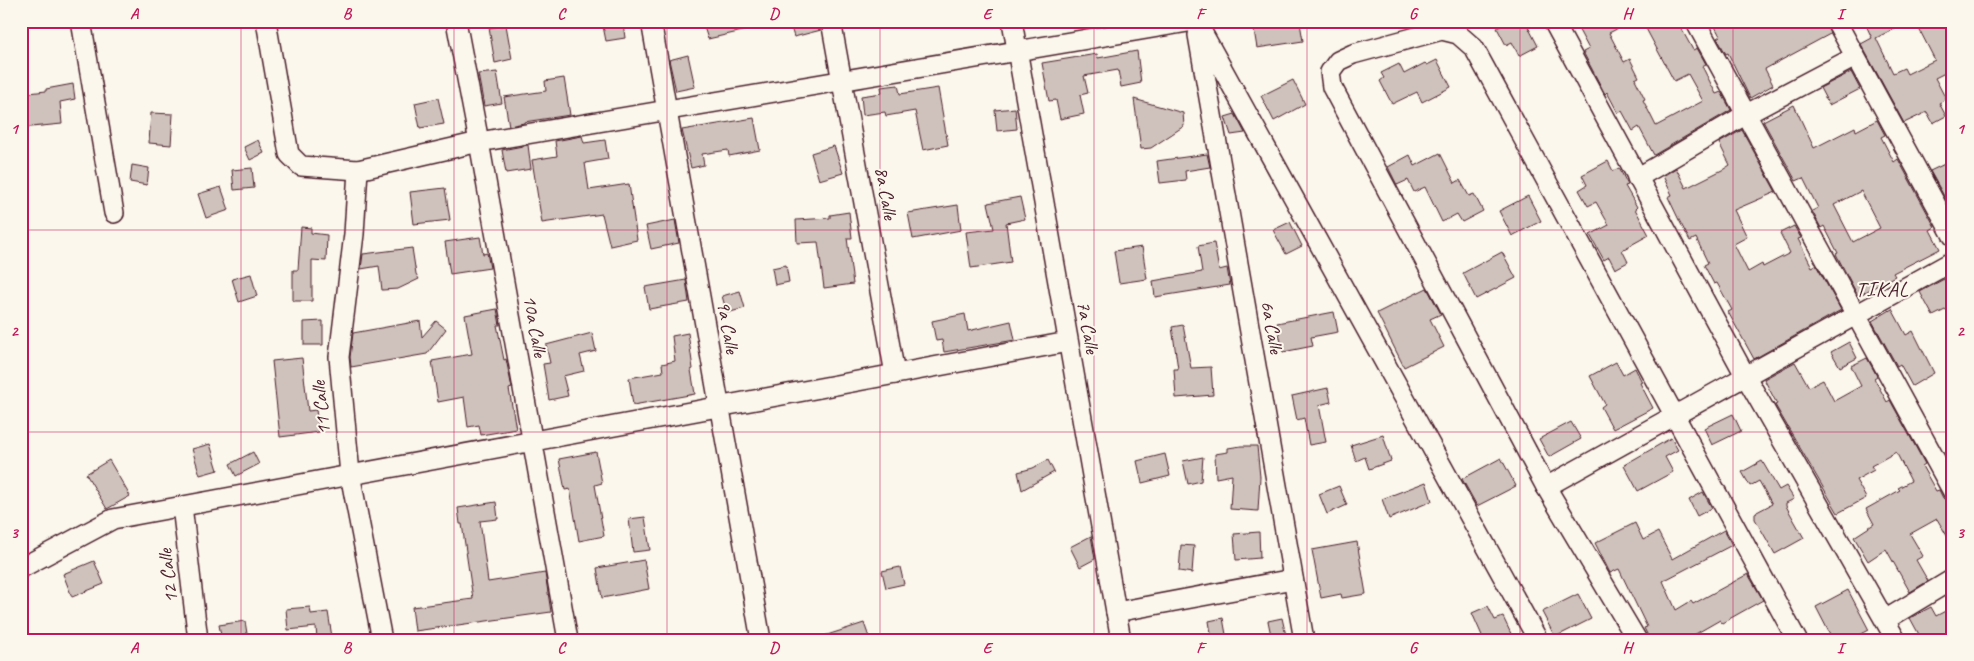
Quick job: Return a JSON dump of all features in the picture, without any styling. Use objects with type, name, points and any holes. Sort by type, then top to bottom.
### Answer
[{"type":"street","points":[[81,21],[114,213]]},
{"type":"street","points":[[266,21],[289,154],[301,166],[358,170],[479,142],[667,112],[1195,21],[1538,640]]},
{"type":"street","name":"10a Calle","points":[[456,21],[568,640]]},
{"type":"street","name":"9a Calle","points":[[651,21],[760,640]]},
{"type":"street","name":"8a Calle","points":[[831,21],[894,374]]},
{"type":"street","name":"7a Calle","points":[[1012,21],[1121,640]]},
{"type":"street","name":"6a Calle","points":[[1195,21],[1304,640]]},
{"type":"street","points":[[1552,21],[1746,377],[1896,640]]},
{"type":"street","points":[[1695,21],[1953,492]]},
{"type":"street","points":[[1836,21],[1953,236]]},
{"type":"street","points":[[1637,640],[1546,487],[1332,87],[1330,72],[1338,62],[1353,54],[1442,30],[1458,34],[1474,48],[1797,640]]},
{"type":"street","points":[[1637,178],[1745,115],[1855,57]]},
{"type":"street","name":"11 Calle","points":[[358,170],[354,234],[339,357],[350,474],[382,640]]},
{"type":"street","points":[[1546,487],[1953,261]]},
{"type":"street","points":[[21,568],[113,519],[1068,342]]},
{"type":"street","name":"12 Calle","points":[[182,506],[198,640]]},
{"type":"street","points":[[1116,612],[1293,579]]},
{"type":"street","points":[[1885,620],[1953,580]]},
{"type":"building","points":[[731,21],[745,21],[747,30],[708,39],[704,27]]},
{"type":"building","points":[[789,21],[820,21],[821,30],[794,37]]},
{"type":"building","points":[[1510,21],[1525,21],[1538,46],[1519,56],[1512,42],[1506,45],[1497,28]]},
{"type":"building","points":[[1574,21],[1632,21],[1609,33],[1624,62],[1630,59],[1639,77],[1635,79],[1645,99],[1643,100],[1656,126],[1703,101],[1688,74],[1674,81],[1642,21],[1677,21],[1693,50],[1697,48],[1706,64],[1702,66],[1716,94],[1721,92],[1731,110],[1654,155],[1639,127],[1633,131],[1622,111],[1618,113],[1607,92],[1605,94],[1583,52],[1589,49]]},
{"type":"building","points":[[1712,21],[1825,21],[1830,34],[1765,69],[1773,85],[1750,98],[1728,53],[1726,54],[1717,38],[1720,36]]},
{"type":"building","points":[[1864,21],[1909,21],[1876,38],[1893,73],[1904,68],[1907,74],[1935,60],[1915,21],[1953,21],[1953,69],[1935,78],[1946,99],[1939,103],[1946,116],[1933,123],[1927,112],[1904,123],[1861,44],[1872,38]]},
{"type":"building","points":[[623,23],[625,38],[606,41],[603,26]]},
{"type":"building","points":[[1300,23],[1303,41],[1257,48],[1254,30]]},
{"type":"building","points":[[506,25],[512,59],[495,63],[489,28]]},
{"type":"building","points":[[1137,51],[1141,83],[1121,87],[1118,70],[1084,76],[1088,93],[1080,95],[1084,114],[1060,119],[1056,100],[1049,101],[1042,63],[1097,54],[1098,58]]},
{"type":"building","points":[[688,55],[695,87],[676,91],[669,60]]},
{"type":"building","points":[[1437,60],[1451,87],[1422,102],[1417,92],[1392,104],[1380,81],[1384,78],[1381,73],[1399,64],[1404,74],[1425,63],[1427,65]]},
{"type":"building","points":[[497,72],[502,103],[484,106],[478,74]]},
{"type":"building","points":[[1851,72],[1860,89],[1829,105],[1820,88]]},
{"type":"building","points":[[564,78],[570,115],[509,126],[504,97],[546,91],[545,81]]},
{"type":"building","points":[[1293,80],[1305,104],[1274,121],[1261,96]]},
{"type":"building","points":[[73,84],[75,99],[60,102],[62,124],[21,128],[21,94],[46,91],[46,89]]},
{"type":"building","points":[[898,85],[900,94],[938,88],[948,145],[923,150],[915,111],[886,116],[885,112],[863,115],[861,96],[882,93],[881,87]]},
{"type":"building","points":[[438,98],[444,124],[420,128],[415,103]]},
{"type":"building","points":[[1134,99],[1183,113],[1184,126],[1151,148],[1141,149]]},
{"type":"building","points":[[1794,105],[1814,148],[1855,127],[1856,131],[1877,120],[1885,135],[1881,137],[1894,162],[1898,159],[1935,227],[1930,230],[1940,249],[1893,273],[1895,276],[1858,296],[1824,226],[1821,228],[1812,211],[1818,208],[1803,178],[1796,181],[1763,121]],"holes":[[[1861,191],[1880,228],[1853,242],[1834,205]]]},
{"type":"building","points":[[1015,108],[1017,129],[997,131],[995,110]]},
{"type":"building","points":[[151,113],[173,114],[171,145],[149,143]]},
{"type":"building","points":[[1235,114],[1245,133],[1231,135],[1225,117]]},
{"type":"building","points":[[754,118],[760,150],[729,156],[728,150],[702,154],[704,165],[691,168],[682,130]]},
{"type":"building","points":[[1742,130],[1776,192],[1734,210],[1747,237],[1734,244],[1748,272],[1762,264],[1763,267],[1790,253],[1780,233],[1794,226],[1801,238],[1798,239],[1812,267],[1816,265],[1841,310],[1754,359],[1728,312],[1732,310],[1717,283],[1714,284],[1704,265],[1708,263],[1696,238],[1690,241],[1679,220],[1668,197],[1672,195],[1663,176],[1676,168],[1686,188],[1724,169],[1730,165],[1719,143]]},
{"type":"building","points":[[582,136],[584,143],[605,140],[608,159],[585,163],[589,190],[629,184],[637,240],[610,246],[602,214],[542,223],[532,160],[557,156],[555,141]]},
{"type":"building","points":[[258,140],[264,153],[250,160],[244,147]]},
{"type":"building","points":[[528,145],[531,169],[506,173],[502,150]]},
{"type":"building","points":[[834,146],[843,173],[819,180],[811,153]]},
{"type":"building","points":[[1440,153],[1455,183],[1460,180],[1469,196],[1474,194],[1483,211],[1462,222],[1457,214],[1442,222],[1425,187],[1414,192],[1408,180],[1397,185],[1388,167],[1410,155],[1415,166]]},
{"type":"building","points":[[1207,154],[1210,167],[1185,171],[1186,180],[1160,183],[1157,161]]},
{"type":"building","points":[[1953,160],[1953,212],[1930,171]]},
{"type":"building","points":[[1608,161],[1613,171],[1619,168],[1628,185],[1625,186],[1637,207],[1635,209],[1649,235],[1622,250],[1628,262],[1615,269],[1609,257],[1604,260],[1590,235],[1609,225],[1596,202],[1588,206],[1579,190],[1587,185],[1582,175]]},
{"type":"building","points":[[132,165],[149,168],[147,185],[130,182]]},
{"type":"building","points":[[252,168],[254,188],[234,190],[232,170]]},
{"type":"building","points":[[221,187],[229,210],[206,218],[198,194]]},
{"type":"building","points":[[445,188],[450,220],[414,224],[410,192]]},
{"type":"building","points":[[1528,196],[1541,221],[1512,236],[1499,211]]},
{"type":"building","points":[[1020,197],[1025,219],[1006,223],[1011,262],[971,268],[966,232],[994,229],[988,203]]},
{"type":"building","points":[[958,205],[961,230],[913,239],[908,213]]},
{"type":"building","points":[[849,212],[852,238],[847,238],[853,284],[824,288],[818,242],[797,243],[796,220],[830,218],[830,215]]},
{"type":"building","points":[[675,220],[679,243],[651,249],[646,226]]},
{"type":"building","points":[[1290,222],[1302,246],[1286,254],[1273,230]]},
{"type":"building","points":[[301,227],[311,228],[311,233],[327,235],[326,261],[312,260],[312,301],[293,301],[293,270],[298,270]]},
{"type":"building","points":[[480,237],[483,254],[487,253],[490,268],[450,274],[445,242]]},
{"type":"building","points":[[1214,243],[1219,270],[1227,268],[1230,285],[1155,297],[1153,281],[1202,272],[1198,246]]},
{"type":"building","points":[[1142,247],[1147,279],[1119,283],[1114,251]]},
{"type":"building","points":[[412,248],[416,274],[419,279],[398,289],[382,290],[379,266],[361,269],[363,254]]},
{"type":"building","points":[[1502,252],[1516,278],[1476,299],[1463,273]]},
{"type":"building","points":[[786,265],[789,282],[775,285],[772,268]]},
{"type":"building","points":[[251,274],[257,296],[239,302],[232,279]]},
{"type":"building","points":[[1944,279],[1948,286],[1953,283],[1953,306],[1933,316],[1920,292]]},
{"type":"building","points":[[686,280],[689,302],[649,309],[645,287]]},
{"type":"building","points":[[1427,288],[1441,314],[1430,319],[1444,347],[1404,367],[1377,313]]},
{"type":"building","points":[[740,291],[745,308],[727,313],[722,296]]},
{"type":"building","points":[[497,309],[500,325],[497,325],[512,388],[509,389],[516,429],[481,435],[479,425],[468,427],[464,397],[438,402],[432,361],[472,354],[465,315]]},
{"type":"building","points":[[1892,309],[1906,335],[1913,331],[1934,373],[1912,386],[1900,364],[1897,366],[1872,321]]},
{"type":"building","points":[[1334,312],[1338,332],[1311,337],[1313,346],[1283,352],[1277,323]]},
{"type":"building","points":[[965,314],[968,331],[1011,321],[1015,340],[944,352],[942,340],[936,341],[932,321]]},
{"type":"building","points":[[323,321],[323,345],[304,345],[304,322]]},
{"type":"building","points":[[420,321],[422,337],[436,321],[446,329],[427,354],[351,367],[350,357],[353,333]]},
{"type":"building","points":[[1183,325],[1191,368],[1211,367],[1213,395],[1176,398],[1174,369],[1178,369],[1172,327]]},
{"type":"building","points":[[592,333],[596,351],[580,355],[584,371],[563,376],[568,396],[549,400],[543,364],[550,363],[546,345]]},
{"type":"building","points":[[688,333],[695,394],[633,405],[629,378],[663,372],[662,364],[675,361],[672,336]]},
{"type":"building","points":[[1849,342],[1857,358],[1840,367],[1831,352]]},
{"type":"building","points":[[302,358],[308,411],[316,410],[319,432],[280,437],[272,361]]},
{"type":"building","points":[[1867,358],[1877,376],[1874,378],[1887,402],[1890,400],[1925,464],[1922,466],[1936,491],[1939,490],[1943,498],[1953,506],[1953,546],[1937,519],[1910,534],[1923,556],[1916,560],[1928,581],[1910,592],[1886,549],[1868,561],[1854,537],[1874,524],[1866,509],[1900,490],[1898,488],[1911,481],[1896,452],[1871,466],[1874,470],[1856,480],[1866,498],[1838,513],[1775,405],[1777,404],[1764,379],[1795,362],[1809,387],[1823,380],[1834,401],[1861,386],[1851,366]]},
{"type":"building","points":[[1616,362],[1623,375],[1635,368],[1642,382],[1640,383],[1653,408],[1613,429],[1601,407],[1605,404],[1590,376]]},
{"type":"building","points":[[1328,388],[1331,402],[1319,405],[1326,442],[1309,445],[1304,418],[1297,420],[1292,396]]},
{"type":"building","points":[[1733,414],[1741,431],[1712,445],[1704,428]]},
{"type":"building","points":[[1571,422],[1581,439],[1549,457],[1539,439]]},
{"type":"building","points":[[1383,435],[1391,461],[1369,469],[1365,457],[1356,461],[1351,445]]},
{"type":"building","points":[[1671,438],[1678,450],[1665,457],[1673,472],[1638,491],[1624,465]]},
{"type":"building","points":[[210,444],[218,470],[200,475],[192,449]]},
{"type":"building","points":[[1257,446],[1260,477],[1258,511],[1230,509],[1232,475],[1216,478],[1215,454],[1228,452],[1228,448]]},
{"type":"building","points":[[253,452],[259,464],[236,476],[230,464]]},
{"type":"building","points":[[596,452],[602,483],[595,485],[604,536],[579,541],[570,489],[565,490],[559,459]]},
{"type":"building","points":[[1165,454],[1170,476],[1142,483],[1137,461]]},
{"type":"building","points":[[1203,457],[1201,481],[1188,484],[1183,461]]},
{"type":"building","points":[[1501,458],[1516,486],[1477,506],[1462,479]]},
{"type":"building","points":[[109,460],[130,496],[107,509],[86,474]]},
{"type":"building","points":[[1048,460],[1054,472],[1022,490],[1018,472],[1033,468]]},
{"type":"building","points":[[1762,461],[1779,490],[1786,486],[1794,499],[1786,503],[1786,506],[1804,538],[1775,554],[1755,519],[1755,513],[1772,504],[1759,481],[1750,486],[1742,472]]},
{"type":"building","points":[[1426,482],[1432,501],[1389,519],[1382,499]]},
{"type":"building","points":[[1339,486],[1347,505],[1327,514],[1319,494]]},
{"type":"building","points":[[1703,492],[1712,508],[1697,516],[1689,500]]},
{"type":"building","points":[[496,502],[498,519],[480,521],[488,582],[545,573],[551,612],[415,631],[412,607],[473,599],[458,508]]},
{"type":"building","points":[[645,517],[650,550],[633,552],[629,519]]},
{"type":"building","points":[[1635,523],[1643,540],[1658,532],[1672,559],[1724,530],[1732,545],[1663,581],[1676,610],[1691,601],[1693,604],[1748,574],[1763,600],[1722,623],[1720,620],[1685,640],[1650,640],[1644,628],[1647,627],[1619,569],[1610,573],[1595,543]]},
{"type":"building","points":[[1259,532],[1260,558],[1236,560],[1234,534]]},
{"type":"building","points":[[1091,536],[1095,559],[1080,567],[1070,547]]},
{"type":"building","points":[[1357,542],[1366,594],[1342,598],[1341,594],[1321,598],[1312,550]]},
{"type":"building","points":[[1181,545],[1194,546],[1192,573],[1179,571]]},
{"type":"building","points":[[644,560],[649,589],[602,598],[597,568]]},
{"type":"building","points":[[94,561],[104,584],[72,597],[63,574]]},
{"type":"building","points":[[900,567],[904,584],[886,588],[882,571]]},
{"type":"building","points":[[1848,590],[1869,630],[1850,640],[1833,640],[1816,607]]},
{"type":"building","points":[[1578,594],[1591,619],[1555,637],[1542,612]]},
{"type":"building","points":[[1488,606],[1495,620],[1503,617],[1514,640],[1484,640],[1472,613]]},
{"type":"building","points":[[310,607],[311,614],[328,612],[332,637],[317,639],[316,627],[288,630],[286,609]]},
{"type":"building","points":[[1931,607],[1936,616],[1953,607],[1953,640],[1922,640],[1910,618]]},
{"type":"building","points":[[1223,618],[1227,640],[1212,640],[1209,621]]},
{"type":"building","points":[[1282,618],[1287,640],[1272,640],[1268,621]]},
{"type":"building","points":[[245,621],[248,640],[222,640],[219,625]]},
{"type":"building","points":[[864,623],[870,640],[822,640],[821,637]]},
{"type":"district","name":"TIKAL","points":[[1882,289]]}]
